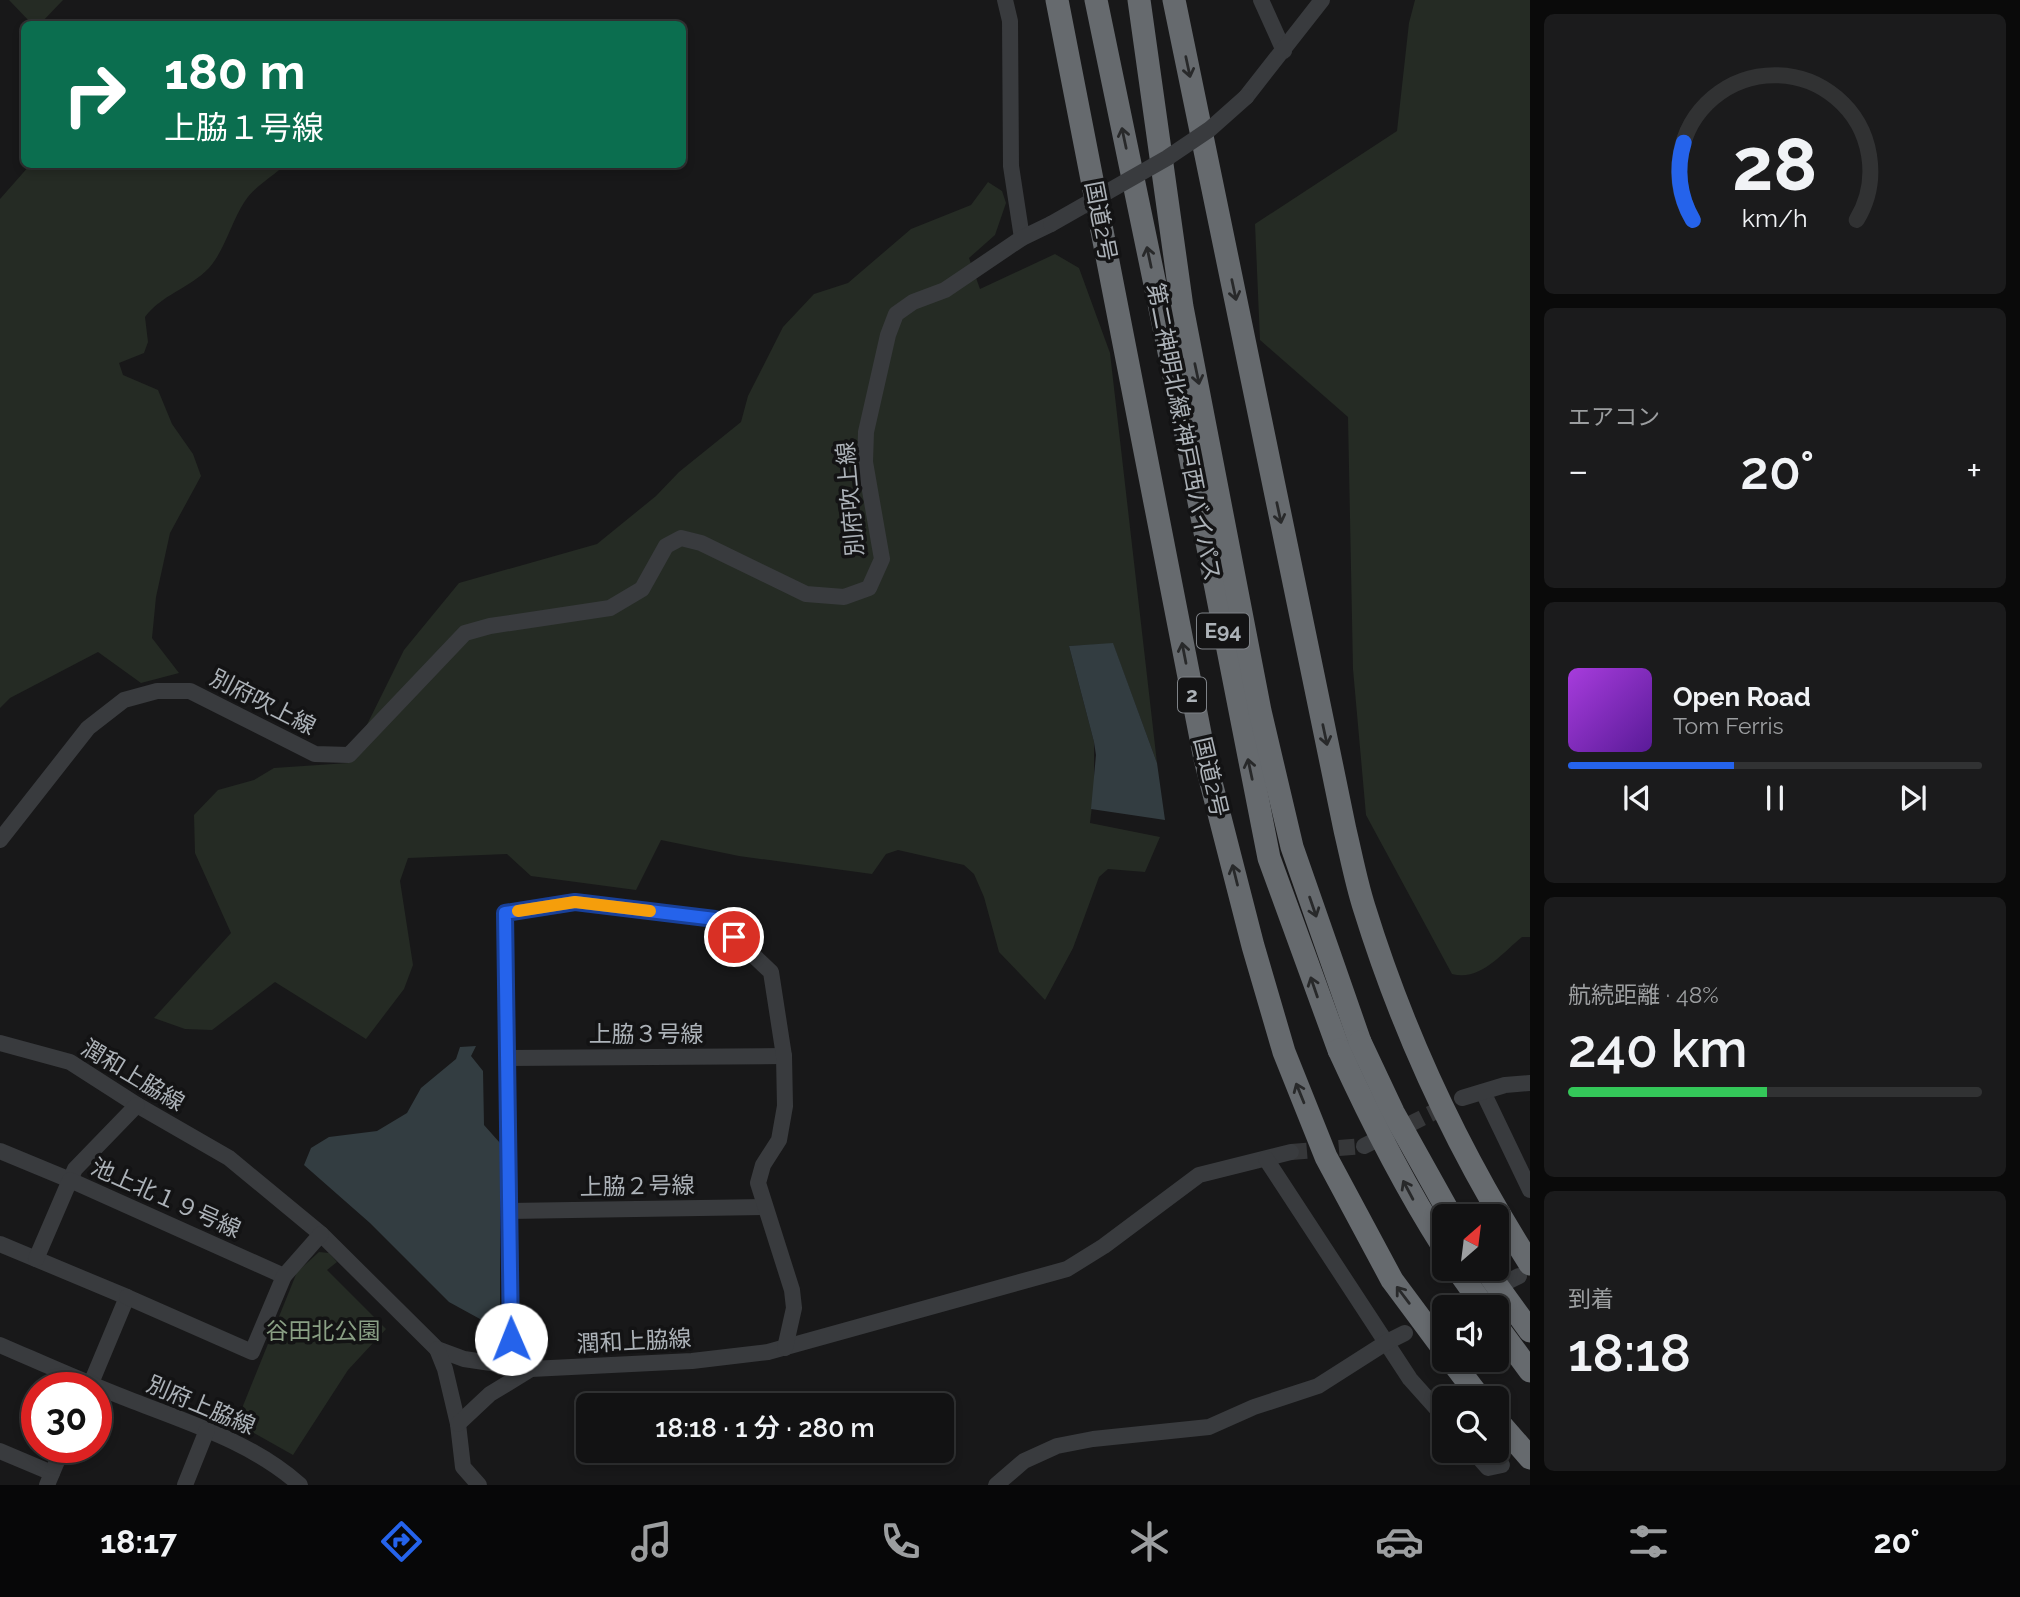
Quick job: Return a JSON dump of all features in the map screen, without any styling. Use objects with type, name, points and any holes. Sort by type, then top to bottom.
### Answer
[{"type":"highway","name":"国道2号","points":[[1056,0],[1205,759],[1253,946],[1284,1052],[1326,1157],[1392,1280],[1432,1334]]},
{"type":"highway","name":"第二神明北線;神戸西バイパス","points":[[1096,0],[1180,405],[1269,858],[1339,1050],[1376,1130],[1414,1202],[1432,1230]]},
{"type":"highway","name":"第二神明北線;神戸西バイパス","points":[[1139,0],[1182,307],[1260,710],[1292,847],[1360,1042],[1393,1112],[1444,1204]]},
{"type":"highway","points":[[1174,0],[1345,830],[1363,904],[1410,1038],[1525,1270]]},
{"type":"highway","points":[[1494,1281],[1530,1331]]},
{"type":"highway","points":[[1509,1343],[1530,1371]]},
{"type":"highway","points":[[1460,1372],[1471,1386]]},
{"type":"highway","points":[[1509,1434],[1530,1458]]},
{"type":"street","points":[[1005,0],[1010,21],[1011,166],[1021,238]]},
{"type":"street","points":[[1261,0],[1284,51]]},
{"type":"street","name":"別府吹上線","points":[[0,840],[88,728],[124,700],[157,691],[190,691],[315,754],[349,755],[465,633],[490,626],[610,608],[642,589],[666,546],[681,538],[701,543],[806,594],[844,597],[869,588],[881,559],[865,463],[866,432],[888,335],[896,314],[913,302],[945,290],[1021,238],[1051,224],[1167,158],[1210,129],[1247,97],[1322,0]]},
{"type":"street","points":[[512,1365],[505,913],[575,902],[715,919],[771,972],[784,1056],[785,1106],[779,1140],[763,1166],[758,1183],[792,1290],[794,1308],[785,1348]]},
{"type":"street","name":"潤和上脇線","points":[[0,1042],[70,1062],[137,1105],[229,1158],[321,1234],[437,1349],[464,1359],[493,1365],[531,1368],[692,1361],[785,1348],[1068,1269],[1104,1246],[1199,1175],[1291,1152]]},
{"type":"street","name":"上脇３号線","points":[[507,1058],[784,1056]]},
{"type":"street","points":[[1462,1098],[1506,1085],[1530,1083]]},
{"type":"street","points":[[1483,1092],[1530,1190]]},
{"type":"street","points":[[0,1151],[70,1180],[75,1168],[137,1105]]},
{"type":"street","points":[[1364,1146],[1408,1125]]},
{"type":"street","points":[[1266,1159],[1410,1379],[1432,1404]]},
{"type":"street","name":"池上北１９号線","points":[[36,1259],[70,1180],[284,1276]]},
{"type":"street","name":"上脇２号線","points":[[509,1211],[765,1208]]},
{"type":"street","points":[[0,1244],[251,1352],[284,1276],[321,1234]]},
{"type":"street","points":[[1478,1295],[1525,1270]]},
{"type":"street","points":[[96,1372],[127,1297]]},
{"type":"street","points":[[996,1485],[1024,1461],[1057,1446],[1093,1439],[1209,1427],[1254,1407],[1318,1386],[1405,1332]]},
{"type":"street","name":"別府上脇線","points":[[0,1345],[59,1372]]},
{"type":"street","points":[[437,1349],[445,1369],[458,1424],[463,1467],[479,1485]]},
{"type":"street","points":[[458,1424],[490,1394],[531,1368]]},
{"type":"street","name":"別府上脇線","points":[[112,1394],[237,1442],[300,1485]]},
{"type":"street","points":[[185,1485],[207,1430]]},
{"type":"street","points":[[0,1451],[49,1479]]},
{"type":"street","points":[[1484,1463],[1488,1468],[1503,1465]]},
{"type":"green space","points":[[9,0],[63,0],[43,21],[29,21]]},
{"type":"green space","points":[[1415,0],[1530,0],[1530,937],[1522,937],[1481,970],[1462,975],[1452,974],[1366,815],[1353,669],[1348,417],[1260,340],[1255,224],[1397,131],[1409,23]]},
{"type":"green space","points":[[27,168],[281,168],[258,186],[245,201],[220,252],[209,268],[159,303],[145,317],[148,342],[144,353],[119,363],[123,375],[158,390],[172,424],[193,454],[201,476],[170,533],[156,597],[152,638],[179,673],[141,683],[98,652],[10,698],[0,708],[0,199]]},
{"type":"green space","points":[[988,182],[1002,191],[1006,203],[995,235],[969,258],[980,289],[1055,254],[1079,268],[1110,353],[1157,763],[1113,644],[1069,646],[1094,742],[1094,789],[1090,823],[1160,837],[1145,872],[1108,869],[1099,877],[1073,948],[1045,1000],[999,952],[984,897],[974,874],[964,865],[898,850],[886,854],[872,874],[739,856],[661,840],[636,890],[531,876],[507,854],[408,858],[400,881],[413,965],[404,989],[366,1039],[275,982],[212,1030],[185,1029],[154,1018],[231,933],[195,853],[194,815],[218,790],[254,780],[274,768],[348,763],[404,650],[459,583],[597,544],[741,422],[748,396],[783,327],[814,294],[848,283],[911,229],[971,205]]},
{"type":"green space","name":"谷田北公園","points":[[319,1252],[329,1253],[337,1262],[327,1270],[386,1329],[348,1370],[293,1455],[236,1423],[297,1272]]},
{"type":"shaded area","points":[[1113,643],[1157,763],[1165,820],[1091,809],[1096,755],[1069,646]]},
{"type":"shaded area","points":[[476,1046],[471,1056],[483,1071],[484,1125],[500,1143],[500,1322],[480,1319],[449,1302],[370,1223],[304,1165],[311,1148],[329,1137],[377,1131],[407,1113],[421,1088],[456,1059],[460,1047]]},
{"type":"tunnel","points":[[1408,1125],[1450,1104]]},
{"type":"tunnel","points":[[1291,1152],[1364,1146]]},
{"type":"slow traffic","points":[[518,911],[575,902],[650,911]]},
{"type":"route","points":[[511,1339],[505,913],[575,902],[715,919],[734,937]]}]
